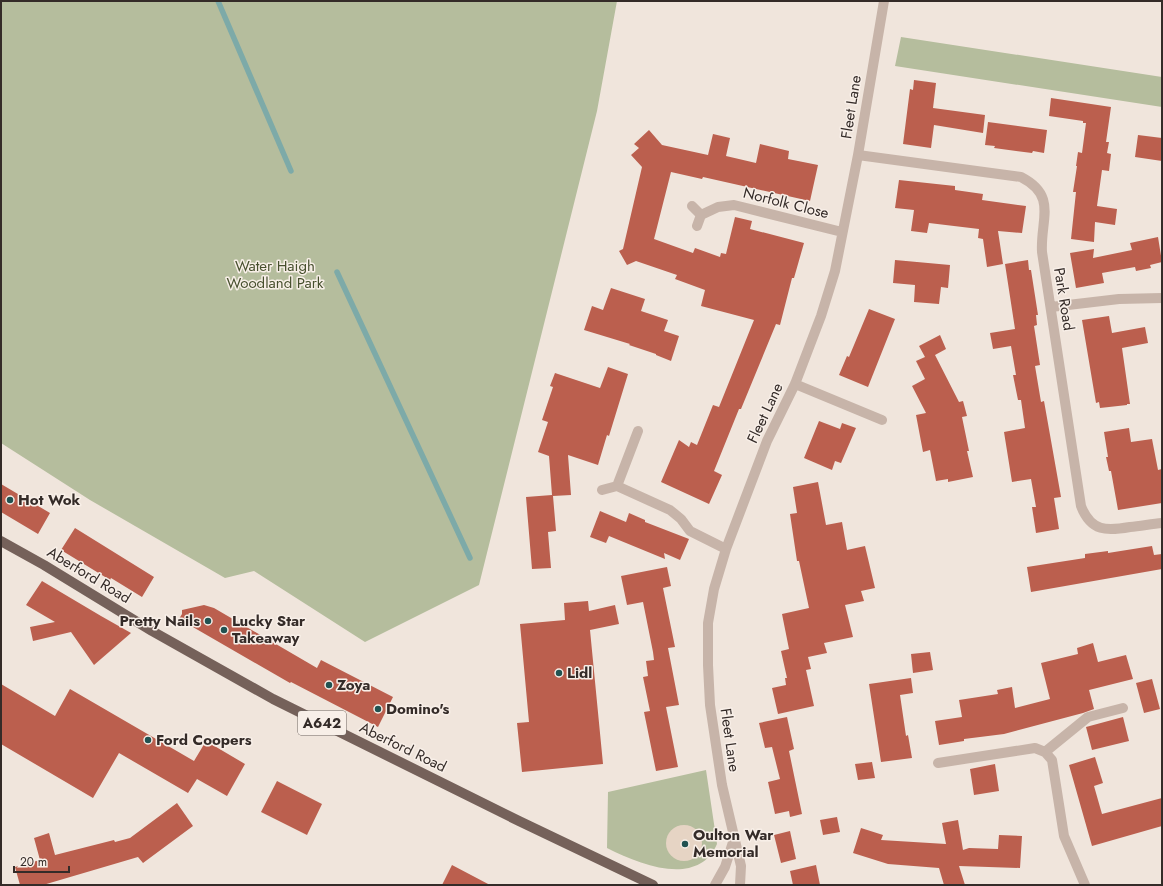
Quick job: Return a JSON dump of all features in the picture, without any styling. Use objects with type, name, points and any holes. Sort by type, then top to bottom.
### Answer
[{"type":"main road","name":"Aberford Road","points":[[1,541],[44,565],[152,631],[273,699],[519,821],[653,885]]},
{"type":"street","name":"Fleet Lane","points":[[740,885],[741,866],[719,767],[710,705],[708,623],[714,589],[726,548],[768,441],[795,384],[821,316],[834,271],[858,155],[884,1]]},
{"type":"street","name":"Park Road","points":[[858,155],[1021,177],[1031,182],[1039,191],[1044,201],[1045,213],[1041,240],[1081,506],[1084,514],[1090,522],[1105,530],[1162,523]]},
{"type":"street","name":"Norfolk Close","points":[[701,215],[718,207],[734,205],[842,232]]},
{"type":"street","points":[[692,206],[701,215],[697,226]]},
{"type":"street","points":[[1051,307],[1119,299],[1162,298]]},
{"type":"street","points":[[795,384],[882,420]]},
{"type":"street","points":[[617,486],[638,431]]},
{"type":"street","points":[[602,490],[617,486],[670,510],[682,519],[690,531],[726,548]]},
{"type":"street","points":[[1045,752],[1088,717],[1123,708]]},
{"type":"street","points":[[938,764],[1035,748],[1045,752],[1052,760],[1064,836],[1085,885]]},
{"type":"street","name":"Fleet Lane","points":[[715,885],[725,867],[734,838]]},
{"type":"green space","name":"Water Haigh Woodland Park","points":[[1,1],[617,1],[597,111],[479,585],[365,642],[254,571],[225,578],[90,500],[1,443]]},
{"type":"green space","points":[[901,37],[1162,77],[1162,107],[895,66]]},
{"type":"green space","points":[[706,770],[717,844],[709,857],[697,865],[684,869],[669,869],[637,861],[607,848],[608,792]]},
{"type":"shaded area","points":[[688,825],[697,830],[701,836],[701,850],[697,856],[688,861],[680,861],[671,856],[667,850],[666,839],[671,830],[677,826]]},
{"type":"building","points":[[914,80],[936,83],[933,108],[985,115],[983,133],[934,125],[931,148],[903,144],[910,89],[913,90]]},
{"type":"building","points":[[1051,98],[1111,107],[1106,142],[1109,142],[1107,153],[1111,154],[1109,171],[1102,170],[1097,206],[1117,209],[1115,225],[1095,222],[1094,242],[1071,239],[1076,192],[1073,192],[1076,166],[1078,152],[1082,153],[1086,123],[1083,123],[1083,121],[1049,116]]},
{"type":"building","points":[[988,122],[1047,130],[1044,153],[994,148],[995,146],[985,145]]},
{"type":"building","points":[[649,130],[662,145],[708,155],[713,134],[730,138],[726,156],[756,163],[760,144],[789,151],[788,159],[818,165],[810,201],[703,177],[702,179],[671,172],[654,239],[693,253],[695,248],[720,257],[721,253],[726,254],[735,217],[752,221],[750,229],[804,243],[794,278],[792,278],[780,325],[776,324],[714,471],[722,475],[709,504],[661,482],[679,440],[689,447],[691,442],[697,445],[713,405],[719,407],[754,320],[701,306],[705,290],[675,279],[677,275],[636,261],[627,265],[619,251],[623,249],[642,167],[631,155],[639,148],[634,144]]},
{"type":"building","points":[[1138,135],[1162,138],[1162,161],[1135,157]]},
{"type":"building","points":[[899,180],[955,186],[955,190],[983,194],[982,200],[1026,206],[1022,233],[998,231],[1003,264],[987,267],[983,239],[978,238],[979,229],[929,223],[927,233],[911,231],[914,210],[895,208]]},
{"type":"building","points":[[1158,237],[1162,262],[1150,265],[1151,268],[1136,271],[1135,267],[1102,273],[1104,283],[1076,288],[1070,253],[1094,249],[1093,258],[1132,250],[1130,243]]},
{"type":"building","points":[[895,260],[950,265],[948,288],[941,287],[939,304],[914,302],[915,285],[893,283]]},
{"type":"building","points":[[1028,260],[1038,315],[1036,315],[1037,325],[1034,326],[1040,365],[1035,366],[1041,402],[1044,401],[1061,497],[1054,498],[1059,529],[1036,533],[1032,507],[1036,507],[1031,479],[1012,482],[1004,432],[1025,428],[1021,400],[1018,400],[1013,375],[1016,375],[1011,346],[993,349],[990,333],[1015,329],[1005,264]]},
{"type":"building","points":[[611,288],[645,299],[641,311],[668,320],[664,331],[679,336],[671,361],[656,354],[629,345],[630,344],[584,330],[592,306],[603,310]]},
{"type":"building","points":[[869,309],[895,319],[868,387],[839,375],[847,356],[849,357]]},
{"type":"building","points":[[1109,316],[1112,333],[1145,327],[1148,343],[1122,348],[1130,404],[1100,408],[1099,402],[1096,403],[1082,320]]},
{"type":"building","points":[[940,335],[946,349],[935,355],[959,402],[963,401],[967,416],[962,417],[969,451],[967,451],[973,477],[948,482],[948,479],[936,481],[930,450],[923,452],[916,415],[926,413],[912,386],[925,379],[916,361],[925,357],[919,346]]},
{"type":"building","points":[[608,367],[628,374],[609,436],[607,435],[598,465],[568,455],[571,495],[553,496],[556,531],[548,532],[551,568],[532,569],[526,497],[552,495],[549,456],[538,452],[548,422],[542,420],[553,387],[550,386],[555,373],[600,388]]},
{"type":"building","points":[[819,421],[840,429],[842,423],[856,428],[841,463],[835,461],[832,470],[804,458]]},
{"type":"building","points":[[1129,428],[1131,442],[1152,439],[1158,470],[1162,469],[1162,503],[1118,510],[1111,471],[1109,471],[1106,457],[1108,457],[1104,432]]},
{"type":"building","points":[[818,482],[826,525],[842,522],[847,550],[865,546],[875,588],[861,591],[864,601],[845,605],[853,637],[824,643],[827,653],[808,657],[811,669],[806,670],[814,706],[778,714],[772,688],[786,685],[785,678],[787,678],[781,651],[789,649],[782,614],[809,608],[799,561],[797,561],[790,514],[797,513],[793,487]]},
{"type":"building","points":[[1,484],[50,513],[38,534],[1,512]]},
{"type":"building","points":[[600,511],[626,522],[629,513],[645,520],[645,522],[689,539],[680,560],[664,553],[665,559],[609,536],[606,543],[590,537]]},
{"type":"building","points":[[75,528],[154,577],[142,597],[111,578],[110,580],[61,550]]},
{"type":"building","points":[[1152,546],[1154,555],[1162,554],[1162,569],[1031,592],[1027,567],[1085,558],[1085,554],[1108,551],[1108,553]]},
{"type":"building","points":[[667,567],[671,586],[663,588],[675,647],[668,648],[679,705],[666,707],[678,767],[656,771],[644,712],[650,711],[643,677],[648,676],[646,661],[654,660],[653,652],[643,602],[627,605],[621,576]]},
{"type":"building","points":[[42,581],[131,633],[94,665],[71,632],[33,641],[30,627],[55,622],[26,605]]},
{"type":"building","name":"Lidl","points":[[588,601],[589,611],[615,605],[619,624],[590,630],[603,764],[522,772],[517,723],[529,722],[520,624],[565,620],[564,603]]},
{"type":"building","points":[[204,605],[214,608],[317,668],[321,660],[393,697],[378,727],[291,682],[290,683],[179,619],[182,614],[182,610]]},
{"type":"building","points":[[1093,643],[1098,662],[1126,655],[1133,679],[1089,690],[1094,709],[1004,734],[964,739],[964,741],[939,745],[935,721],[962,717],[959,700],[998,694],[997,690],[1012,687],[1015,708],[1050,699],[1041,663],[1078,654],[1077,648]]},
{"type":"building","points":[[930,652],[933,670],[913,673],[911,654]]},
{"type":"building","points":[[911,678],[913,693],[900,695],[906,736],[908,735],[912,758],[881,762],[869,684]]},
{"type":"building","points":[[1152,679],[1160,709],[1144,713],[1136,683]]},
{"type":"building","points":[[1,684],[55,716],[70,689],[194,761],[206,741],[245,764],[227,796],[197,779],[188,793],[119,753],[93,798],[1,744]]},
{"type":"building","points":[[787,717],[794,749],[789,751],[802,814],[790,817],[789,811],[775,814],[768,782],[780,779],[772,747],[765,748],[759,723]]},
{"type":"building","points":[[1123,717],[1129,741],[1092,750],[1086,727]]},
{"type":"building","points":[[1095,757],[1103,783],[1094,786],[1102,814],[1162,798],[1162,826],[1092,846],[1069,765]]},
{"type":"building","points":[[872,762],[875,778],[858,780],[855,764]]},
{"type":"building","points":[[995,764],[999,791],[974,795],[970,769]]},
{"type":"building","points":[[277,781],[322,804],[307,835],[261,812]]},
{"type":"building","points":[[177,803],[193,826],[143,863],[138,857],[43,885],[20,885],[15,867],[40,860],[34,838],[49,833],[55,855],[114,840],[115,842],[130,838]]},
{"type":"building","points":[[837,817],[840,832],[823,835],[820,820]]},
{"type":"building","points":[[958,820],[963,850],[969,848],[998,849],[999,835],[1022,836],[1020,868],[959,866],[965,885],[944,885],[939,868],[888,864],[853,853],[861,828],[883,835],[881,840],[946,844],[942,823]]},
{"type":"building","points":[[790,831],[796,859],[781,863],[774,835]]},
{"type":"building","points":[[452,865],[490,885],[442,885]]},
{"type":"building","points":[[816,865],[820,885],[793,885],[790,871]]},
{"type":"waterway","points":[[218,1],[291,171]]},
{"type":"waterway","points":[[337,272],[470,558]]},
{"type":"place","name":"Hot Wok","points":[[10,500]]},
{"type":"place","name":"Pretty Nails","points":[[208,621]]},
{"type":"place","name":"Lucky Star Takeaway","points":[[224,630]]},
{"type":"place","name":"Lidl","points":[[559,673]]},
{"type":"place","name":"Zoya","points":[[329,685]]},
{"type":"place","name":"Domino's","points":[[378,709]]},
{"type":"place","name":"Ford Coopers","points":[[148,740]]},
{"type":"place","name":"Oulton War Memorial","points":[[685,844]]}]
